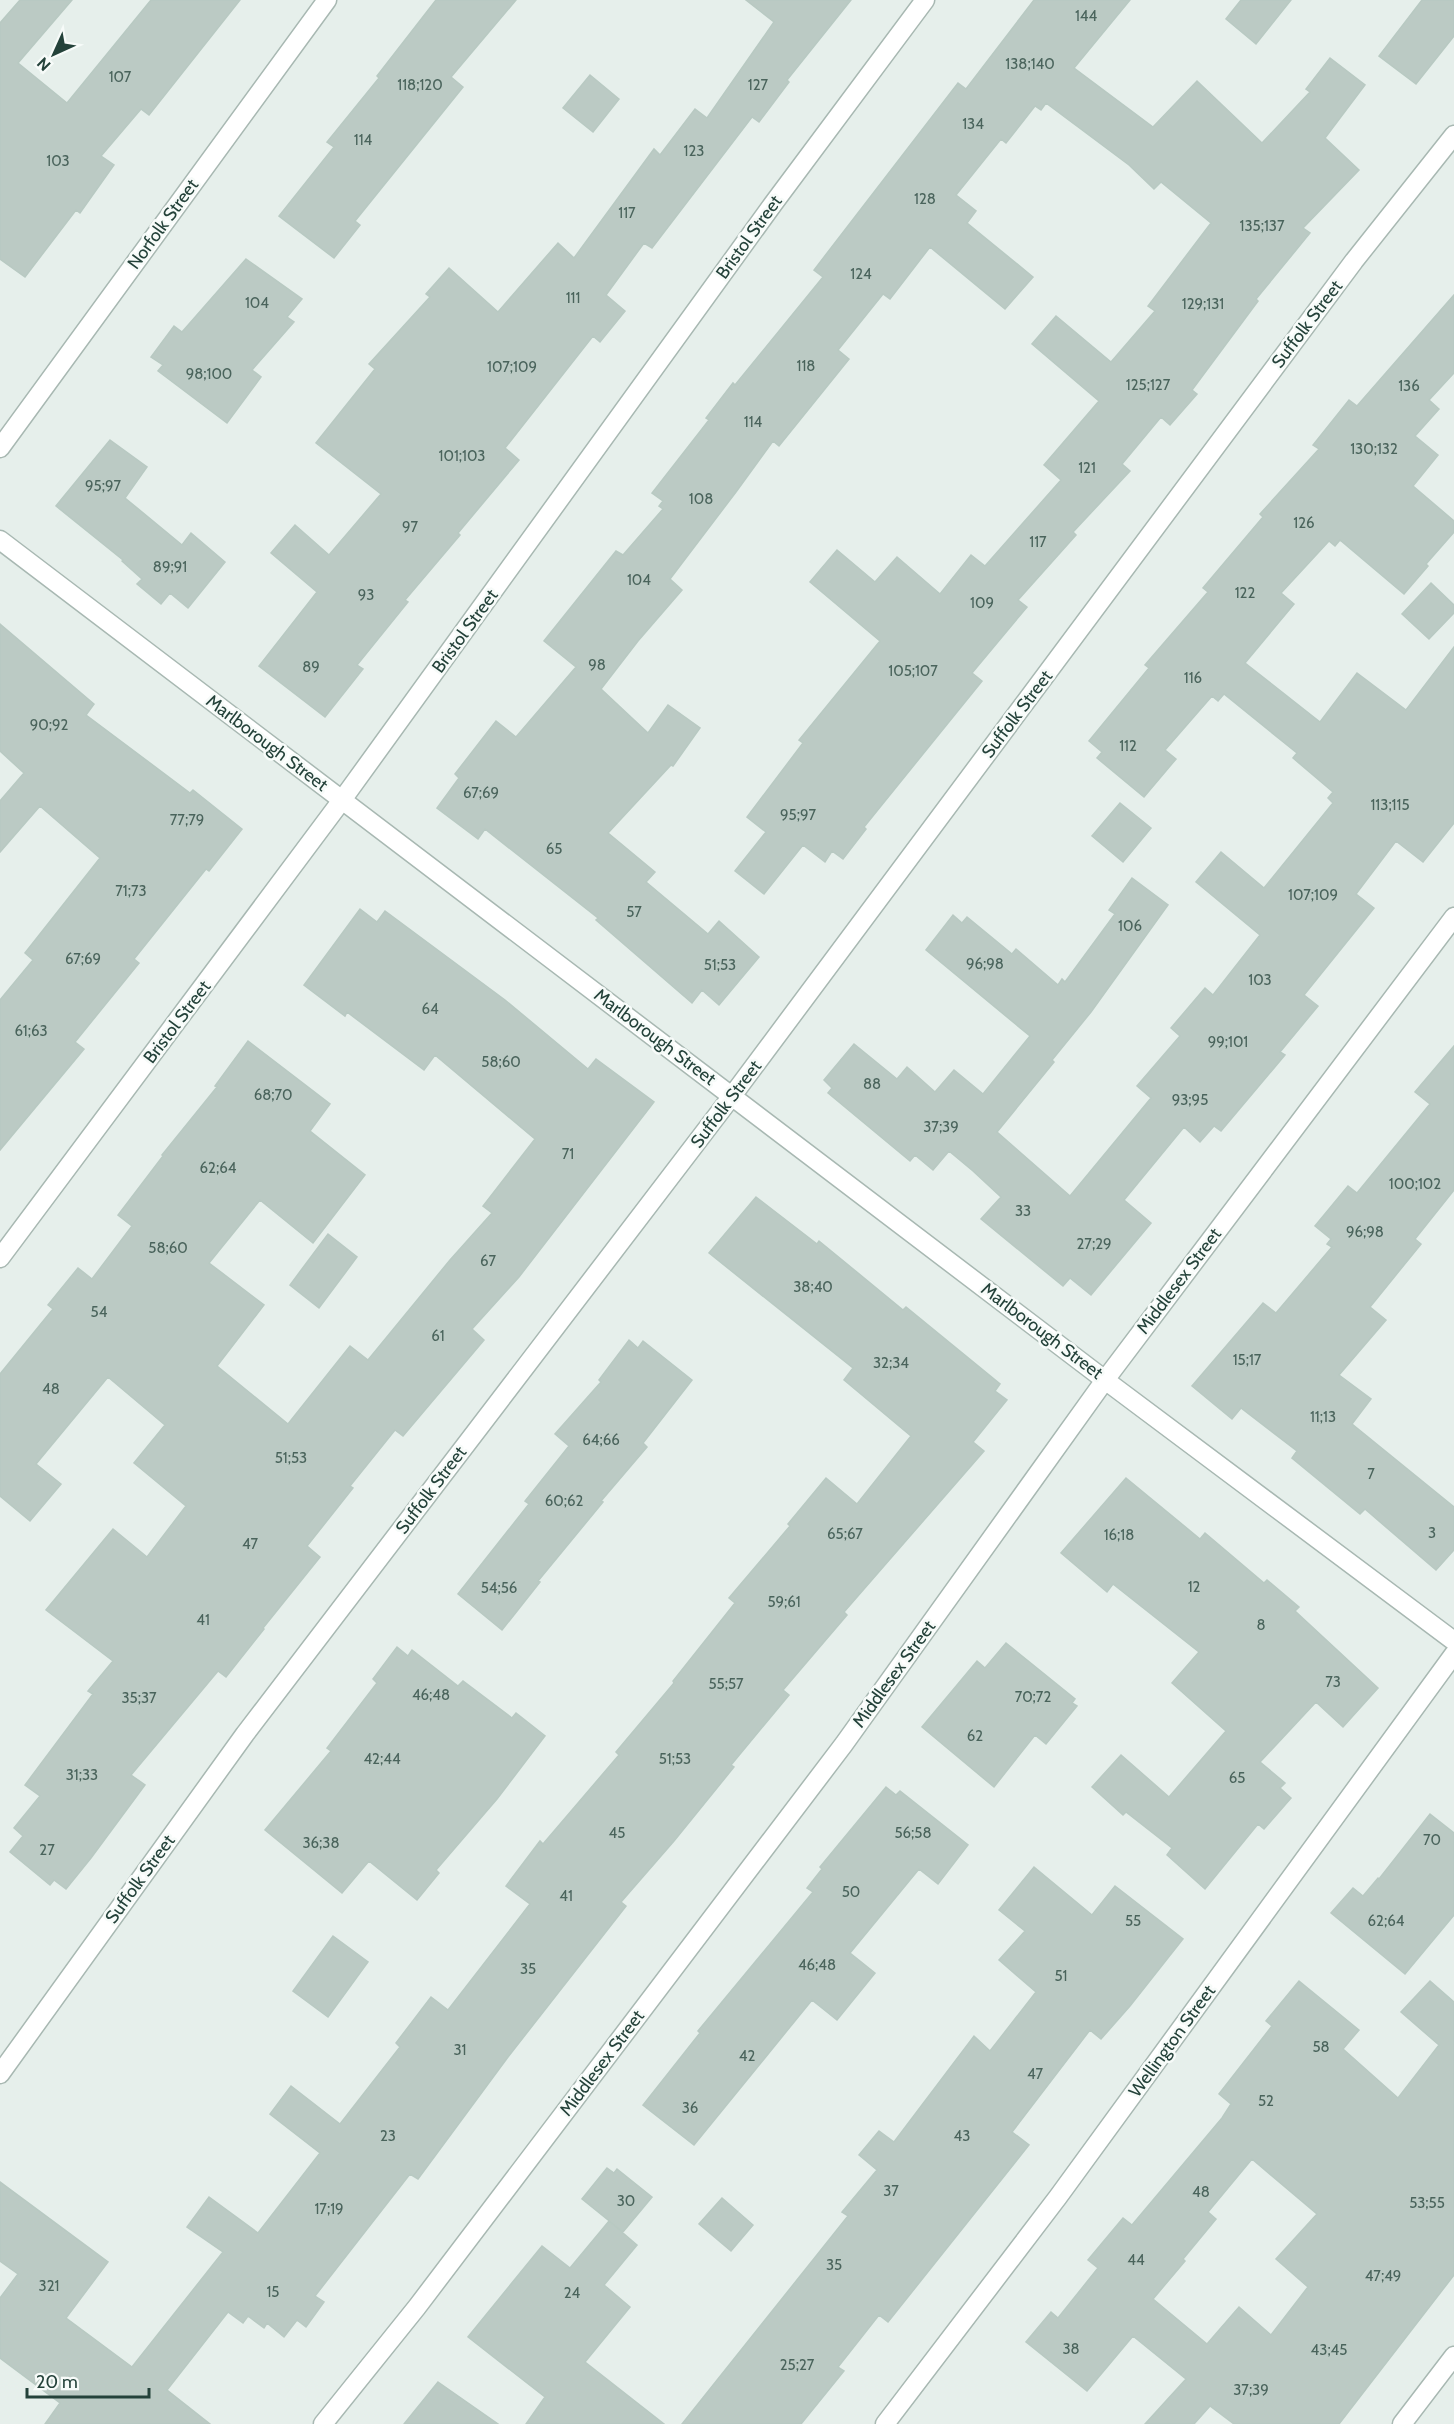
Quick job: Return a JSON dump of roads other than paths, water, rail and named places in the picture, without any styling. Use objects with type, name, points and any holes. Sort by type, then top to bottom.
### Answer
[{"type":"street","name":"Norfolk Street","points":[[0,448],[327,0]]},
{"type":"street","name":"Bristol Street","points":[[0,1258],[342,800],[773,204],[925,0]]},
{"type":"street","name":"Suffolk Street","points":[[0,2074],[245,1734],[732,1096],[1354,261],[1454,135]]},
{"type":"street","name":"Marlborough Street","points":[[0,540],[1105,1380],[1454,1641]]},
{"type":"street","name":"Middlesex Street","points":[[323,2424],[424,2298],[844,1744],[1105,1380],[1454,917]]},
{"type":"street","name":"Wellington Street","points":[[885,2424],[1058,2197],[1454,1654]]},
{"type":"street","points":[[1402,2424],[1454,2356]]}]
